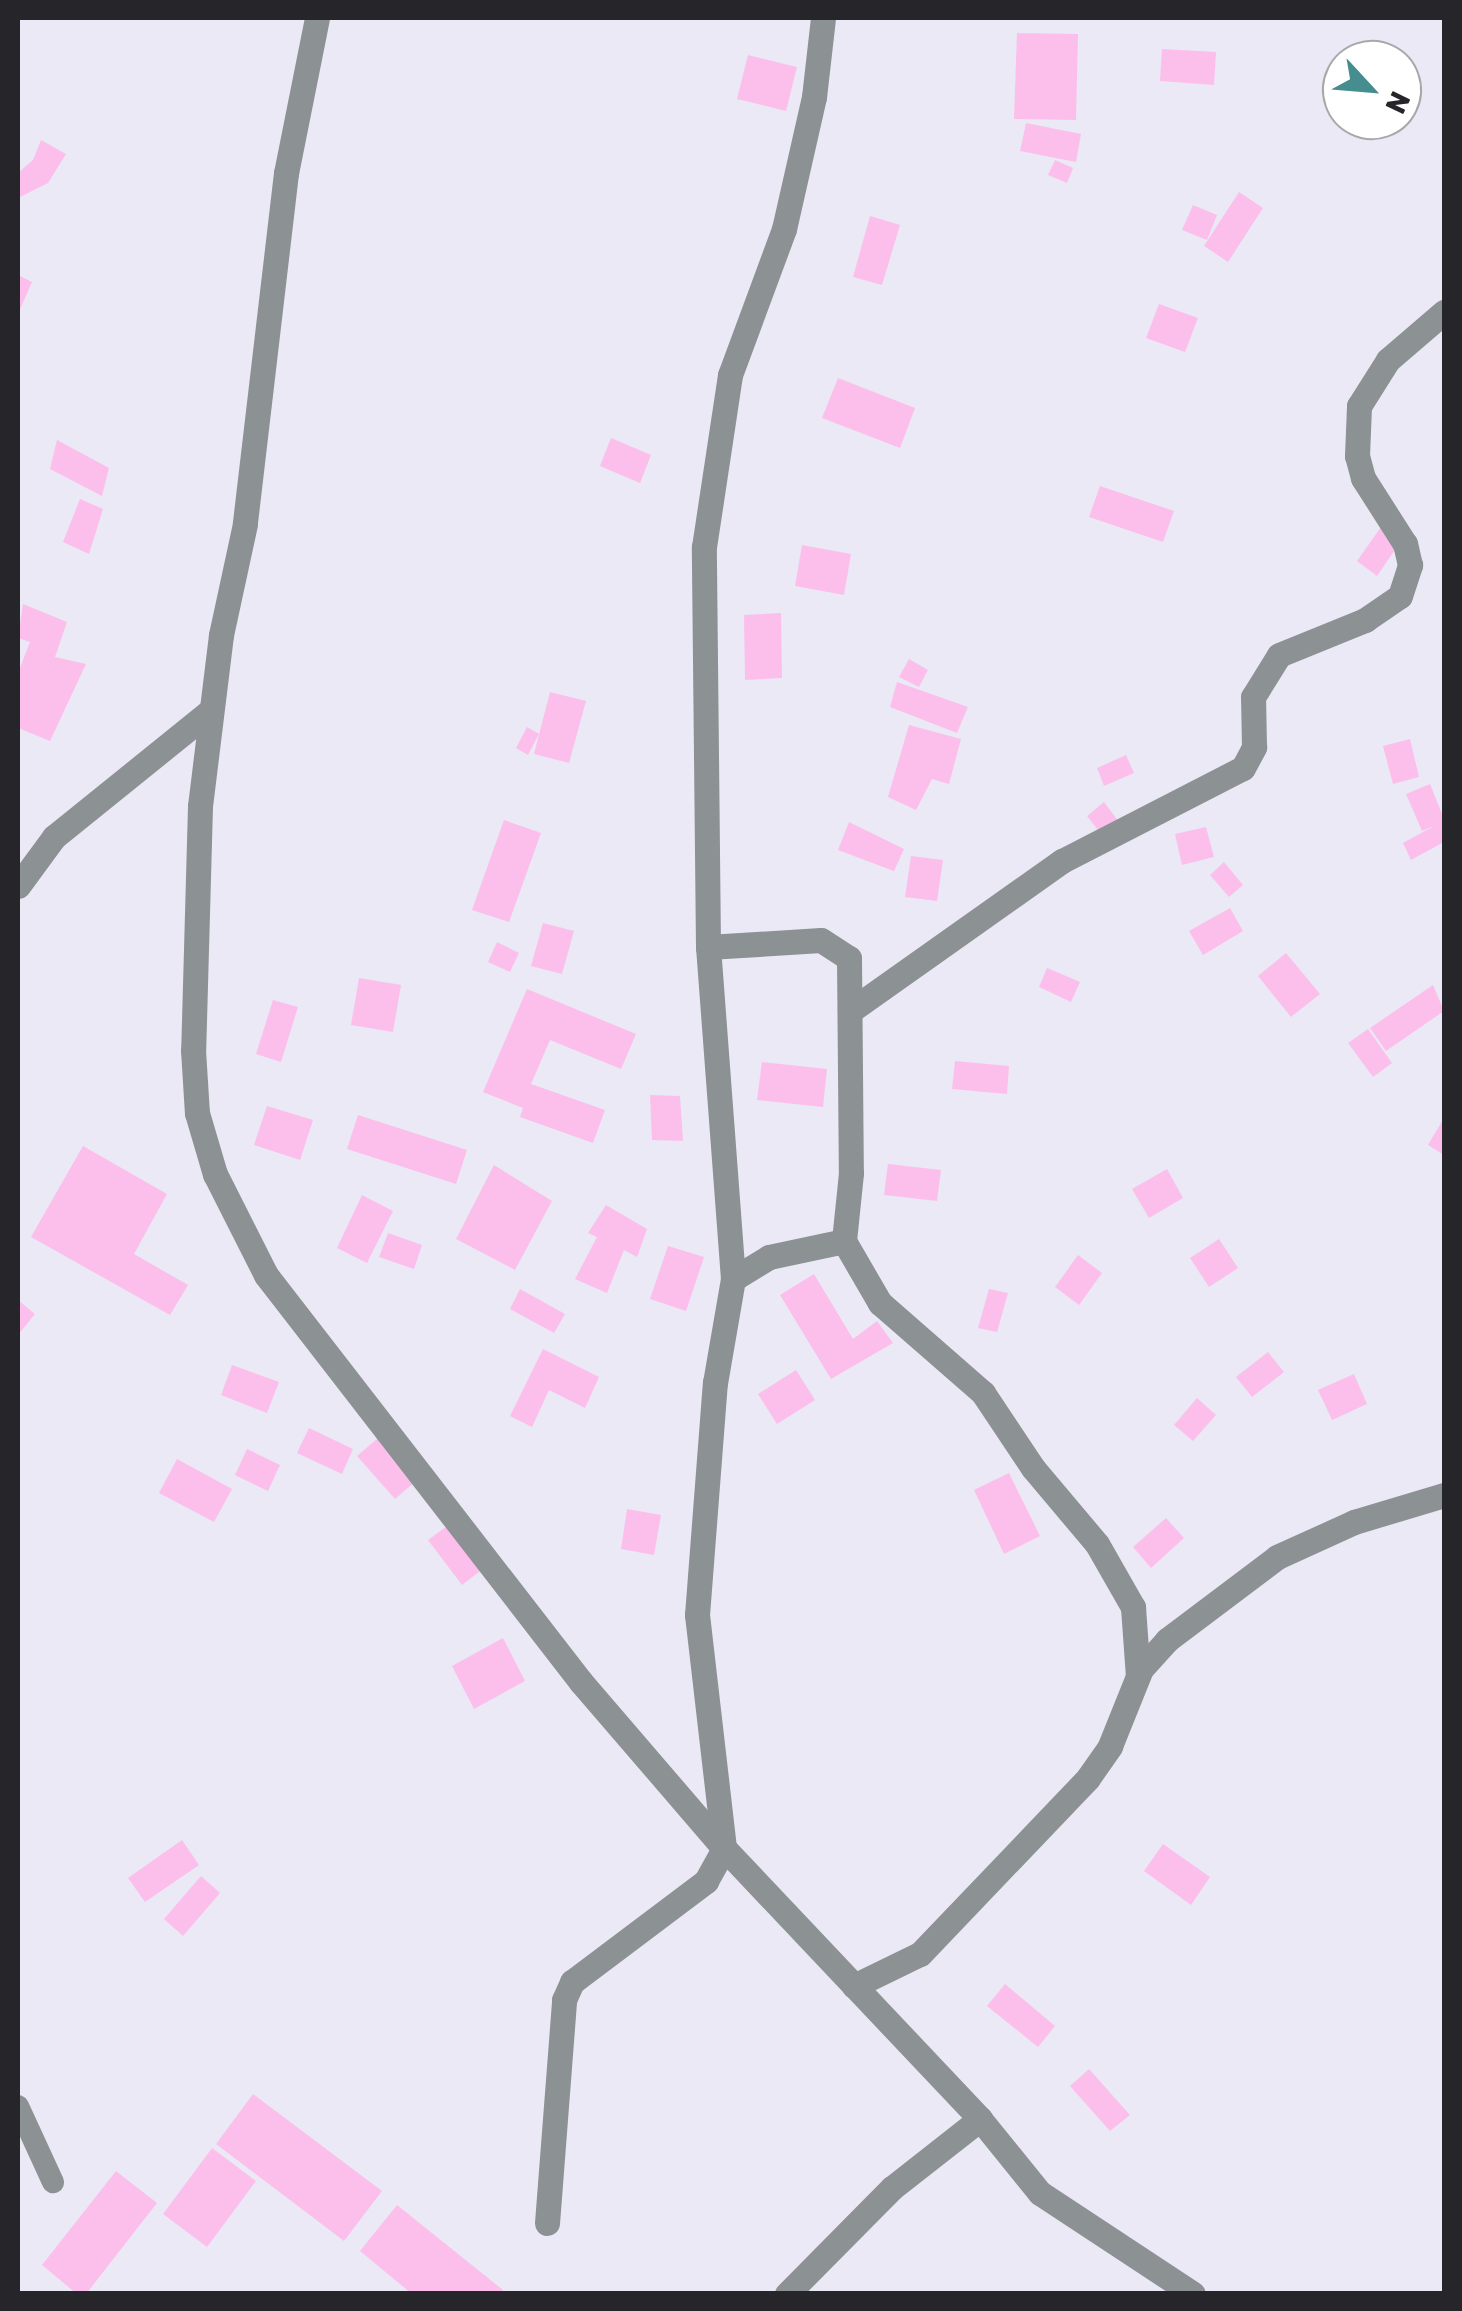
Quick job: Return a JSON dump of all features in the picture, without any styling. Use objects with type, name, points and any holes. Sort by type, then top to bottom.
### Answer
[{"type":"street","points":[[317,18],[286,174],[238,569],[210,711],[193,1050],[198,1113],[216,1174],[266,1274],[581,1682],[724,1848],[980,2119],[1040,2193],[1193,2294]]},
{"type":"street","points":[[547,2223],[564,2000],[572,1982],[706,1881],[724,1848],[697,1615],[715,1383],[732,1279],[708,947],[704,547],[712,460],[730,375],[793,193],[823,18]]},
{"type":"street","points":[[850,1011],[1062,861],[1243,768],[1254,747],[1253,698],[1279,655],[1365,620],[1400,596],[1410,564],[1405,544],[1363,478],[1356,456],[1360,406],[1388,360],[1444,312]]},
{"type":"street","points":[[18,886],[63,828],[210,711]]},
{"type":"street","points":[[708,947],[799,939],[832,943],[849,958],[844,1241],[880,1303],[983,1393],[1033,1468],[1098,1544],[1133,1607],[1138,1676]]},
{"type":"street","points":[[732,1279],[769,1258],[844,1241]]},
{"type":"street","points":[[854,1986],[920,1954],[1088,1778],[1110,1746],[1138,1676],[1167,1640],[1277,1557],[1354,1522],[1444,1495]]},
{"type":"street","points":[[787,2294],[892,2188],[980,2119]]},
{"type":"lane","points":[[18,2106],[53,2182]]},
{"type":"building","points":[[1017,33],[1078,34],[1076,120],[1014,119]]},
{"type":"building","points":[[1162,49],[1216,52],[1214,85],[1160,81]]},
{"type":"building","points":[[748,55],[797,67],[786,111],[737,99]]},
{"type":"building","points":[[1026,123],[1081,134],[1076,162],[1020,151]]},
{"type":"building","points":[[41,140],[66,154],[48,183],[18,198],[18,173],[33,160]]},
{"type":"building","points":[[1055,160],[1073,168],[1067,183],[1048,175]]},
{"type":"building","points":[[1239,192],[1263,208],[1228,262],[1204,246]]},
{"type":"building","points":[[1193,205],[1217,215],[1207,240],[1182,230]]},
{"type":"building","points":[[870,216],[900,225],[882,285],[853,277]]},
{"type":"building","points":[[18,275],[32,282],[18,314]]},
{"type":"building","points":[[1159,304],[1198,318],[1185,352],[1146,338]]},
{"type":"building","points":[[838,378],[915,408],[900,448],[822,418]]},
{"type":"building","points":[[611,438],[651,455],[640,483],[600,466]]},
{"type":"building","points":[[57,440],[109,468],[102,496],[50,469]]},
{"type":"building","points":[[1100,486],[1174,511],[1163,542],[1089,517]]},
{"type":"building","points":[[80,499],[103,509],[89,554],[63,542]]},
{"type":"building","points":[[1381,527],[1401,541],[1377,576],[1357,561]]},
{"type":"building","points":[[802,545],[851,554],[844,595],[795,586]]},
{"type":"building","points":[[23,604],[67,622],[55,657],[86,664],[50,741],[18,728],[18,673],[30,642],[18,638]]},
{"type":"building","points":[[781,613],[782,678],[745,680],[744,615]]},
{"type":"building","points":[[909,659],[928,670],[919,687],[899,677]]},
{"type":"building","points":[[897,682],[968,707],[957,733],[890,707]]},
{"type":"building","points":[[550,692],[586,701],[569,763],[534,754]]},
{"type":"building","points":[[909,725],[961,739],[949,784],[932,779],[916,810],[888,797]]},
{"type":"building","points":[[527,727],[539,734],[528,755],[516,748]]},
{"type":"building","points":[[1410,739],[1419,777],[1393,784],[1383,746]]},
{"type":"building","points":[[1126,755],[1134,773],[1104,786],[1097,768]]},
{"type":"building","points":[[1430,784],[1444,819],[1444,842],[1411,860],[1403,843],[1434,826],[1422,831],[1406,794]]},
{"type":"building","points":[[1104,802],[1122,826],[1105,839],[1087,816]]},
{"type":"building","points":[[504,820],[541,833],[509,922],[472,910]]},
{"type":"building","points":[[849,822],[904,849],[894,871],[838,850]]},
{"type":"building","points":[[1206,827],[1214,857],[1182,865],[1175,834]]},
{"type":"building","points":[[911,856],[943,860],[937,901],[905,897]]},
{"type":"building","points":[[1224,862],[1243,885],[1229,897],[1210,875]]},
{"type":"building","points":[[1230,908],[1243,931],[1203,955],[1189,931]]},
{"type":"building","points":[[543,923],[574,931],[562,974],[531,966]]},
{"type":"building","points":[[497,942],[519,953],[510,972],[488,962]]},
{"type":"building","points":[[1286,953],[1320,994],[1291,1017],[1258,976]]},
{"type":"building","points":[[1047,968],[1080,982],[1071,1002],[1039,987]]},
{"type":"building","points":[[359,978],[401,985],[393,1032],[351,1025]]},
{"type":"building","points":[[1433,985],[1444,1011],[1386,1051],[1370,1028]]},
{"type":"building","points":[[527,989],[636,1034],[621,1069],[550,1040],[531,1084],[605,1110],[593,1143],[520,1117],[523,1108],[483,1092]]},
{"type":"building","points":[[273,1000],[298,1007],[281,1062],[256,1054]]},
{"type":"building","points":[[1368,1029],[1392,1063],[1373,1077],[1348,1043]]},
{"type":"building","points":[[955,1061],[1009,1066],[1007,1094],[952,1089]]},
{"type":"building","points":[[762,1062],[827,1069],[823,1107],[757,1100]]},
{"type":"building","points":[[650,1095],[680,1096],[683,1141],[652,1140]]},
{"type":"building","points":[[267,1106],[313,1120],[300,1160],[254,1145]]},
{"type":"building","points":[[358,1115],[467,1150],[456,1184],[347,1149]]},
{"type":"building","points":[[1444,1118],[1444,1155],[1428,1145]]},
{"type":"building","points":[[83,1146],[167,1194],[134,1254],[188,1285],[170,1315],[31,1237]]},
{"type":"building","points":[[888,1164],[941,1170],[937,1201],[884,1195]]},
{"type":"building","points":[[494,1165],[552,1201],[515,1270],[456,1239]]},
{"type":"building","points":[[1167,1169],[1183,1198],[1149,1218],[1132,1189]]},
{"type":"building","points":[[362,1195],[393,1211],[367,1263],[337,1248]]},
{"type":"building","points":[[606,1205],[647,1229],[637,1257],[624,1250],[607,1293],[575,1279],[597,1237],[588,1233]]},
{"type":"building","points":[[388,1233],[422,1245],[414,1269],[379,1257]]},
{"type":"building","points":[[1219,1239],[1238,1268],[1209,1287],[1190,1258]]},
{"type":"building","points":[[668,1246],[704,1257],[686,1311],[650,1299]]},
{"type":"building","points":[[1078,1255],[1102,1273],[1079,1305],[1055,1287]]},
{"type":"building","points":[[814,1274],[853,1339],[877,1321],[893,1343],[831,1379],[780,1295]]},
{"type":"building","points":[[520,1289],[565,1314],[554,1333],[510,1309]]},
{"type":"building","points":[[989,1289],[1008,1293],[997,1332],[978,1328]]},
{"type":"building","points":[[18,1300],[35,1314],[18,1335]]},
{"type":"building","points":[[543,1349],[599,1377],[585,1408],[549,1390],[532,1427],[510,1416]]},
{"type":"building","points":[[1268,1352],[1284,1372],[1252,1397],[1236,1377]]},
{"type":"building","points":[[232,1365],[279,1382],[267,1413],[221,1395]]},
{"type":"building","points":[[796,1370],[815,1400],[777,1424],[758,1394]]},
{"type":"building","points":[[1354,1374],[1367,1404],[1332,1420],[1318,1390]]},
{"type":"building","points":[[1197,1398],[1216,1415],[1193,1441],[1174,1425]]},
{"type":"building","points":[[309,1428],[353,1449],[342,1474],[297,1453]]},
{"type":"building","points":[[378,1438],[416,1481],[395,1499],[357,1456]]},
{"type":"building","points":[[247,1449],[280,1465],[268,1491],[235,1475]]},
{"type":"building","points":[[177,1459],[232,1489],[214,1522],[159,1493]]},
{"type":"building","points":[[1009,1473],[1040,1536],[1004,1554],[974,1490]]},
{"type":"building","points":[[627,1509],[661,1515],[654,1555],[621,1549]]},
{"type":"building","points":[[1166,1518],[1184,1538],[1151,1568],[1133,1547]]},
{"type":"building","points":[[454,1521],[488,1565],[462,1585],[428,1540]]},
{"type":"building","points":[[503,1638],[525,1681],[474,1709],[452,1666]]},
{"type":"building","points":[[182,1840],[199,1865],[145,1902],[128,1878]]},
{"type":"building","points":[[1163,1844],[1210,1877],[1191,1905],[1144,1871]]},
{"type":"building","points":[[201,1876],[220,1893],[183,1936],[164,1919]]},
{"type":"building","points":[[1005,1984],[1055,2026],[1038,2047],[987,2006]]},
{"type":"building","points":[[1089,2069],[1130,2115],[1110,2131],[1070,2086]]},
{"type":"building","points":[[253,2094],[382,2191],[344,2241],[216,2144]]},
{"type":"building","points":[[212,2148],[256,2181],[207,2247],[163,2214]]},
{"type":"building","points":[[116,2171],[157,2203],[86,2294],[77,2294],[42,2265]]},
{"type":"building","points":[[397,2205],[503,2290],[500,2294],[412,2294],[360,2251]]}]
